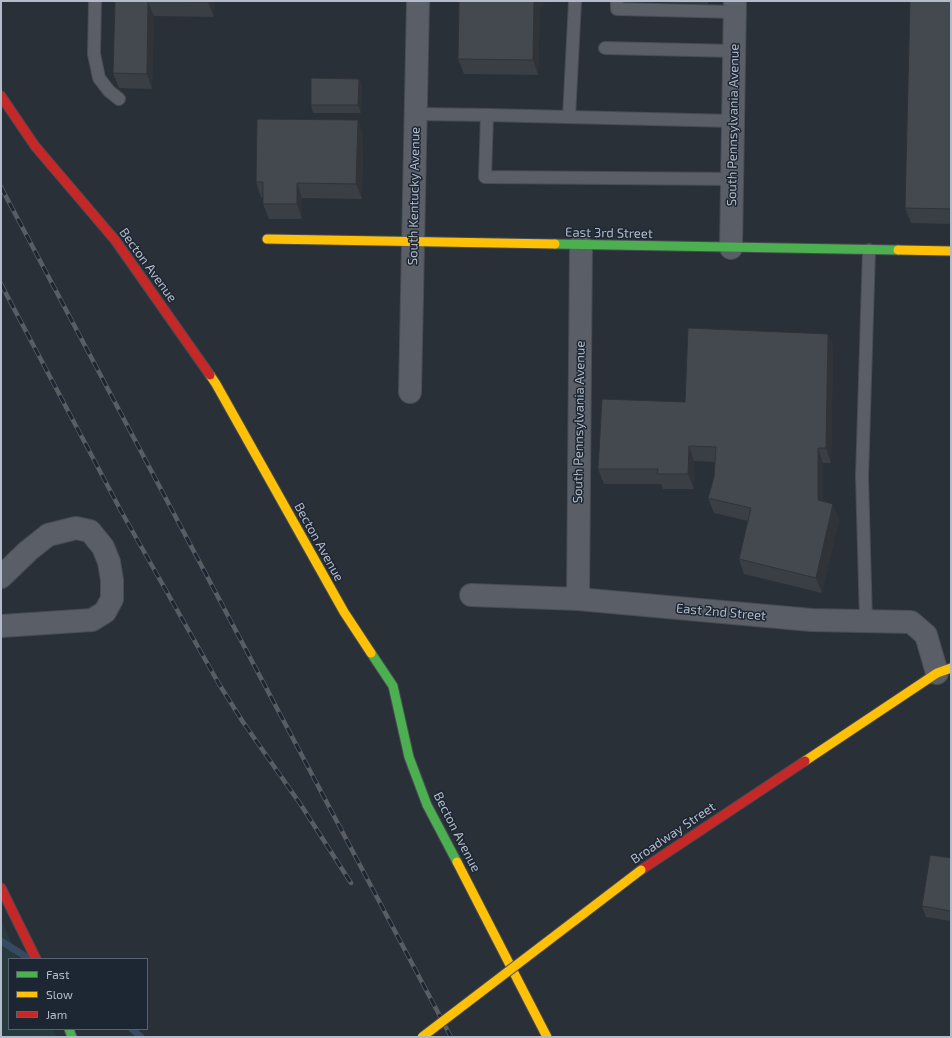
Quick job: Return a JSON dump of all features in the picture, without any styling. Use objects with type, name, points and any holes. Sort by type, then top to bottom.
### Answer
[{"type":"street","name":"South Kentucky Avenue","points":[[410,392],[418,1]]},
{"type":"street","name":"South Pennsylvania Avenue","points":[[731,248],[735,7]]},
{"type":"street","name":"Becton Avenue","points":[[1,96],[35,146],[115,240],[216,384],[344,612],[393,686],[409,757],[427,805],[548,1037]]},
{"type":"street","name":"East 3rd Street","points":[[267,239],[413,243],[951,251]]},
{"type":"street","name":"South Pennsylvania Avenue","points":[[578,599],[581,245]]},
{"type":"street","points":[[1,577],[28,551],[48,535],[76,528],[90,531],[103,547],[109,562],[112,580],[112,598],[104,612],[92,620],[1,626]]},
{"type":"street","name":"East 2nd Street","points":[[471,595],[578,599],[812,620],[911,622],[926,635],[944,671]]},
{"type":"street","name":"Broadway Street","points":[[422,1037],[641,870],[944,671]]},
{"type":"street","points":[[1,888],[36,958]]},
{"type":"lane","points":[[95,1],[94,54],[99,78],[109,91],[119,99]]},
{"type":"lane","points":[[569,117],[575,1]]},
{"type":"lane","points":[[617,1],[617,9],[735,7]]},
{"type":"lane","points":[[605,48],[735,51]]},
{"type":"lane","points":[[416,114],[734,121]]},
{"type":"lane","points":[[487,115],[485,177],[732,179]]},
{"type":"lane","points":[[866,621],[862,477],[869,250]]},
{"type":"green space","points":[[1,920],[19,958],[8,958],[8,1030],[54,1030],[57,1037],[1,1037]]},
{"type":"building","points":[[115,1],[148,1],[147,74],[113,73]]},
{"type":"building","points":[[148,1],[208,1],[208,2]]},
{"type":"building","points":[[459,1],[534,1],[533,60],[458,59]]},
{"type":"building","points":[[910,1],[951,1],[951,209],[905,208]]},
{"type":"building","points":[[311,78],[359,79],[358,105],[311,105]]},
{"type":"building","points":[[257,119],[358,120],[356,184],[297,183],[297,204],[263,204],[263,182],[256,182]]},
{"type":"building","points":[[688,328],[828,334],[826,448],[818,448],[818,500],[833,504],[816,578],[739,559],[751,508],[708,498],[714,477],[716,447],[689,446],[688,474],[657,474],[658,469],[598,469],[602,399],[685,402]]},
{"type":"building","points":[[930,855],[951,858],[951,911],[922,906]]},
{"type":"waterway","points":[[1,941],[28,958]]},
{"type":"waterway","points":[[133,1030],[141,1037]]},
{"type":"railway","points":[[1,187],[451,1037]]},
{"type":"railway","points":[[1,284],[121,511],[219,684],[243,722],[301,805],[351,883]]},
{"type":"traffic: fast","points":[[555,244],[898,250]]},
{"type":"traffic: fast","points":[[371,653],[393,686],[409,757],[427,805],[457,862]]},
{"type":"traffic: fast","points":[[69,1030],[72,1037]]},
{"type":"traffic: slow","points":[[267,239],[555,244]]},
{"type":"traffic: slow","points":[[898,250],[951,251]]},
{"type":"traffic: slow","points":[[210,375],[344,612],[371,653]]},
{"type":"traffic: slow","points":[[805,761],[937,673],[951,668]]},
{"type":"traffic: slow","points":[[457,862],[547,1037]]},
{"type":"traffic: slow","points":[[422,1037],[641,870]]},
{"type":"traffic: jam","points":[[1,96],[35,146],[115,240],[210,375]]},
{"type":"traffic: jam","points":[[641,870],[805,761]]},
{"type":"traffic: jam","points":[[1,888],[36,958]]}]
